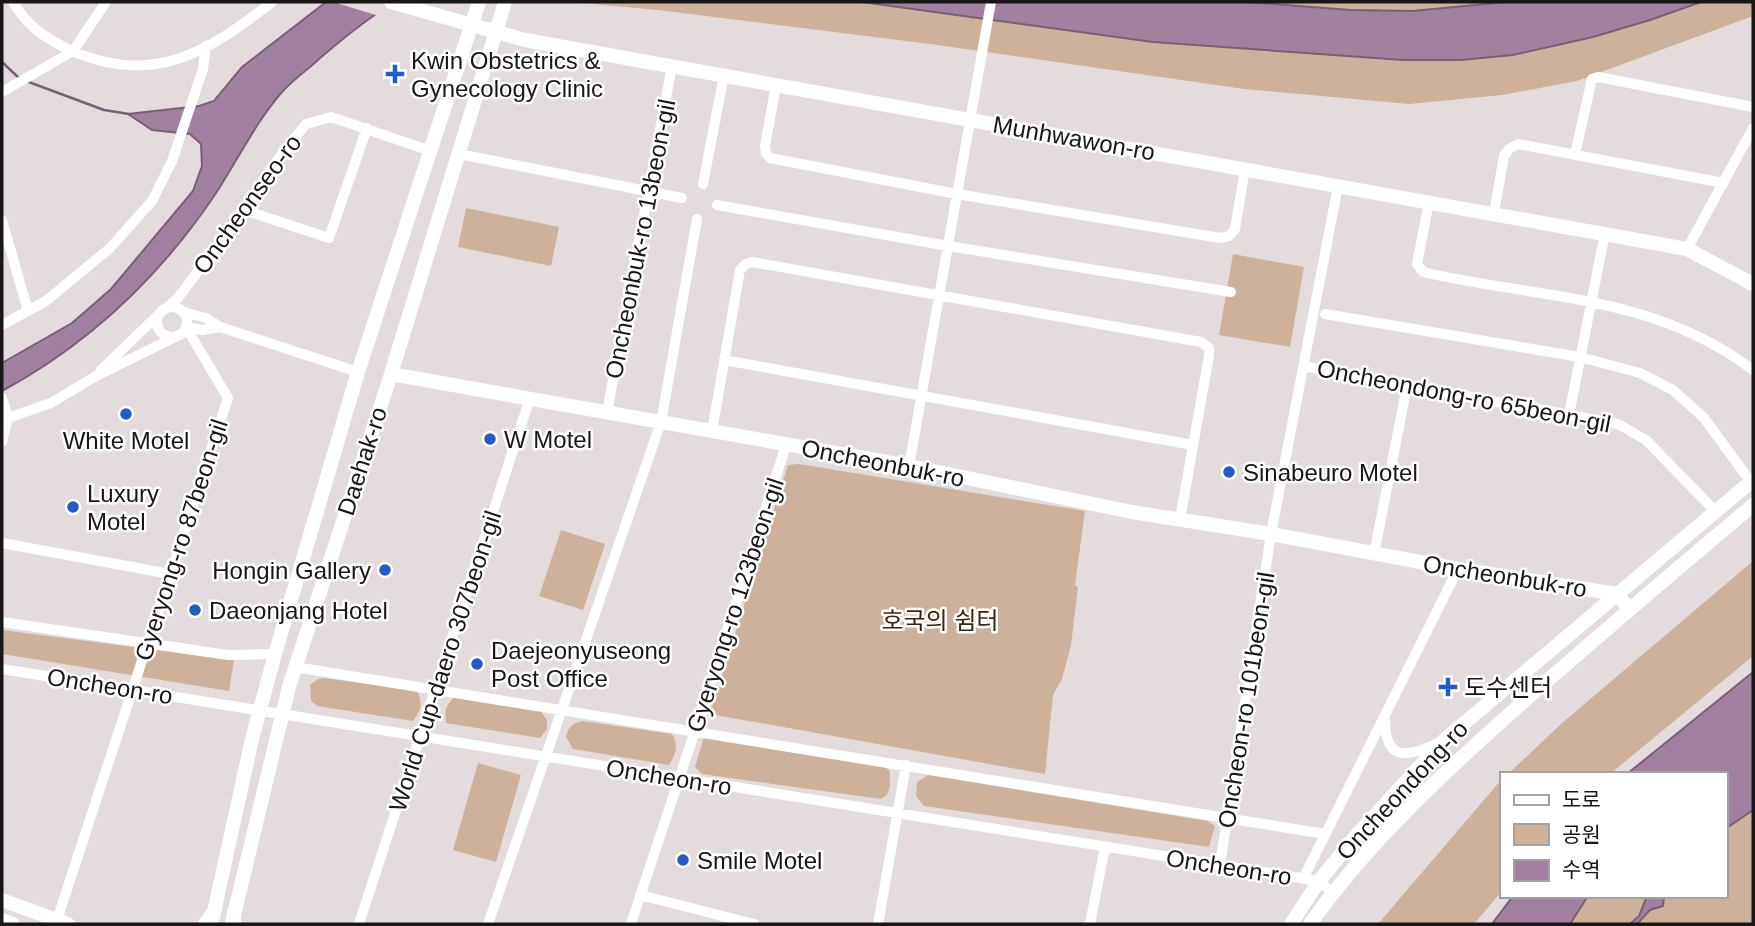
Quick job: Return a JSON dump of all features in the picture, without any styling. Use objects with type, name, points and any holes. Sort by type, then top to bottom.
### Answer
[{"type":"street","points":[[13,2],[30,26],[50,40],[99,62],[130,66],[159,65],[182,58],[206,46],[272,2]]},
{"type":"street","points":[[2,92],[73,51],[106,2]]},
{"type":"street","name":"Munhwawon-ro","points":[[391,2],[525,40],[1687,249],[1753,284]]},
{"type":"street","name":"Daehak-ro","points":[[213,917],[275,654],[358,372],[479,2]]},
{"type":"street","name":"Daehak-ro","points":[[233,920],[281,714],[391,374],[505,2]]},
{"type":"street","points":[[909,466],[991,2]]},
{"type":"street","points":[[2,326],[46,301],[110,248],[152,201],[172,161],[203,69],[206,46]]},
{"type":"street","name":"Oncheonbuk-ro 13beon-gil","points":[[607,412],[672,66]]},
{"type":"street","points":[[703,184],[724,75]]},
{"type":"street","points":[[1576,154],[1592,79],[1598,77],[1753,107]]},
{"type":"street","points":[[776,85],[765,146],[766,153],[771,158],[957,194],[1220,238],[1229,236],[1235,229],[1245,169]]},
{"type":"street","name":"Oncheonseo-ro","points":[[96,376],[178,298],[306,124],[331,117],[367,128]]},
{"type":"street","points":[[244,210],[329,238],[367,128],[431,151]]},
{"type":"street","points":[[1687,249],[1753,128]]},
{"type":"street","points":[[1494,213],[1504,156],[1518,144],[1724,183]]},
{"type":"street","points":[[460,154],[682,198]]},
{"type":"street","name":"Oncheon-ro 101beon-gil","points":[[1220,866],[1271,534],[1338,186]]},
{"type":"street","points":[[1429,202],[1417,255],[1417,264],[1423,272],[1592,300],[1660,319],[1734,355],[1753,370]]},
{"type":"street","points":[[717,205],[1231,292]]},
{"type":"street","points":[[488,924],[661,422],[697,219]]},
{"type":"street","points":[[2,220],[28,311]]},
{"type":"street","points":[[1569,415],[1605,233]]},
{"type":"street","points":[[712,431],[740,270],[752,262],[1201,342],[1209,348],[1209,356],[1180,519]]},
{"type":"street","points":[[5,419],[51,403],[96,376],[180,335],[187,322],[178,298]]},
{"type":"street","points":[[175,337],[161,333],[157,325],[161,312],[181,311],[206,318],[220,327]]},
{"type":"street","points":[[1325,314],[1580,357],[1640,373],[1673,390],[1704,418],[1749,477]]},
{"type":"street","points":[[186,327],[202,330],[220,327]]},
{"type":"street","name":"Gyeryong-ro 87beon-gil","points":[[63,922],[133,690],[228,398],[186,327]]},
{"type":"street","name":"Daehak-ro","points":[[220,327],[358,372]]},
{"type":"street","points":[[724,360],[1193,445]]},
{"type":"street","name":"Oncheondong-ro 65beon-gil","points":[[1303,366],[1618,424],[1630,429],[1661,454],[1716,512]]},
{"type":"street","name":"Oncheonbuk-ro","points":[[391,374],[909,466],[1132,512],[1617,594],[1629,609]]},
{"type":"street","points":[[1374,554],[1406,386]]},
{"type":"street","name":"World Cup-daero 307beon-gil","points":[[359,924],[530,398]]},
{"type":"street","points":[[2,442],[5,419],[3,402]]},
{"type":"street","name":"Gyeryong-ro 123beon-gil","points":[[631,924],[786,445]]},
{"type":"street","name":"Oncheondong-ro","points":[[1291,924],[1319,881],[1354,838],[1443,741],[1716,512],[1749,477]]},
{"type":"street","name":"Oncheondong-ro","points":[[1310,924],[1333,893],[1375,846],[1466,753],[1629,609],[1753,506]]},
{"type":"street","points":[[2,544],[170,574]]},
{"type":"street","points":[[1303,879],[1458,569]]},
{"type":"street","points":[[2,622],[228,655],[275,654]]},
{"type":"street","points":[[295,667],[1229,816],[1325,834]]},
{"type":"street","name":"Oncheon-ro","points":[[2,669],[1319,881],[1333,893]]},
{"type":"street","points":[[1385,715],[1386,738],[1400,754],[1414,754],[1443,741]]},
{"type":"street","points":[[878,924],[906,765]]},
{"type":"street","points":[[1090,924],[1104,847]]},
{"type":"street","points":[[640,895],[754,924]]},
{"type":"street","points":[[2,900],[63,922]]},
{"type":"street","points":[[205,924],[213,917]]},
{"type":"street","points":[[2,920],[13,924]]},
{"type":"green space","points":[[571,2],[862,2],[1153,42],[1403,60],[1461,60],[1513,55],[1593,37],[1701,2],[1753,2],[1753,16],[1577,81],[1502,95],[1409,104],[1244,89],[930,44],[658,10]]},
{"type":"green space","points":[[1247,2],[1507,2],[1442,10],[1377,11]]},
{"type":"green space","points":[[466,208],[559,227],[551,266],[458,247]]},
{"type":"green space","points":[[1233,254],[1304,267],[1290,347],[1219,335]]},
{"type":"green space","name":"호국의 쉼터","points":[[799,464],[1085,511],[1075,585],[1078,587],[1071,645],[1062,679],[1053,695],[1045,774],[710,714],[788,465]]},
{"type":"green space","points":[[561,530],[605,544],[583,610],[539,596]]},
{"type":"green space","points":[[1753,561],[1753,656],[1612,772],[1510,772],[1562,723]]},
{"type":"green space","points":[[2,630],[234,660],[229,691],[2,654]]},
{"type":"green space","points":[[324,678],[417,691],[420,699],[419,710],[413,721],[317,706],[311,701],[310,685]]},
{"type":"green space","points":[[456,696],[540,710],[547,720],[547,729],[540,738],[446,723],[446,708]]},
{"type":"green space","points":[[582,721],[672,734],[675,753],[669,765],[573,749],[566,737],[573,725]]},
{"type":"green space","points":[[705,734],[883,766],[890,771],[890,786],[887,795],[881,799],[702,774],[695,767]]},
{"type":"green space","points":[[478,763],[521,775],[496,862],[453,850]]},
{"type":"green space","points":[[928,775],[1207,821],[1215,826],[1209,847],[924,806],[916,796],[917,782]]},
{"type":"green space","points":[[1500,781],[1500,893],[1474,924],[1378,924]]},
{"type":"green space","points":[[1753,810],[1753,924],[1637,924],[1650,910],[1657,908],[1663,898],[1727,898],[1727,828]]},
{"type":"green space","points":[[1587,898],[1646,898],[1639,916],[1630,924],[1570,924]]},
{"type":"water","points":[[326,2],[394,2],[341,41],[282,92],[191,228],[119,307],[63,353],[2,391],[2,363],[72,323],[111,289],[193,191],[202,166],[201,144],[190,134],[152,130],[128,114],[199,106],[214,101],[242,67]]},
{"type":"water","points":[[862,2],[1247,2],[1351,10],[1412,11],[1507,2],[1701,2],[1593,37],[1513,55],[1461,60],[1403,60],[1153,42]]},
{"type":"water","points":[[1753,672],[1753,810],[1727,828],[1727,772],[1629,772]]},
{"type":"water","points":[[1512,898],[1587,898],[1570,924],[1492,924]]},
{"type":"water","points":[[1646,898],[1664,898],[1663,906],[1650,910],[1637,924],[1630,924],[1639,916]]},
{"type":"pier","points":[[333,2],[397,2],[379,16]]},
{"type":"waterway","points":[[2,62],[20,79]]},
{"type":"waterway","points":[[26,81],[104,110],[129,114]]},
{"type":"place","name":"Kwin Obstetrics & Gynecology Clinic","points":[[395,74]]},
{"type":"place","name":"White Motel","points":[[126,414]]},
{"type":"place","name":"W Motel","points":[[490,439]]},
{"type":"place","name":"Sinabeuro Motel","points":[[1229,472]]},
{"type":"place","name":"Luxury Motel","points":[[73,507]]},
{"type":"place","name":"Hongin Gallery","points":[[385,570]]},
{"type":"place","name":"Daeonjang Hotel","points":[[195,610]]},
{"type":"place","name":"Daejeonyuseong Post Office","points":[[477,664]]},
{"type":"place","name":"도수센터","points":[[1448,687]]},
{"type":"place","name":"Smile Motel","points":[[683,860]]}]
